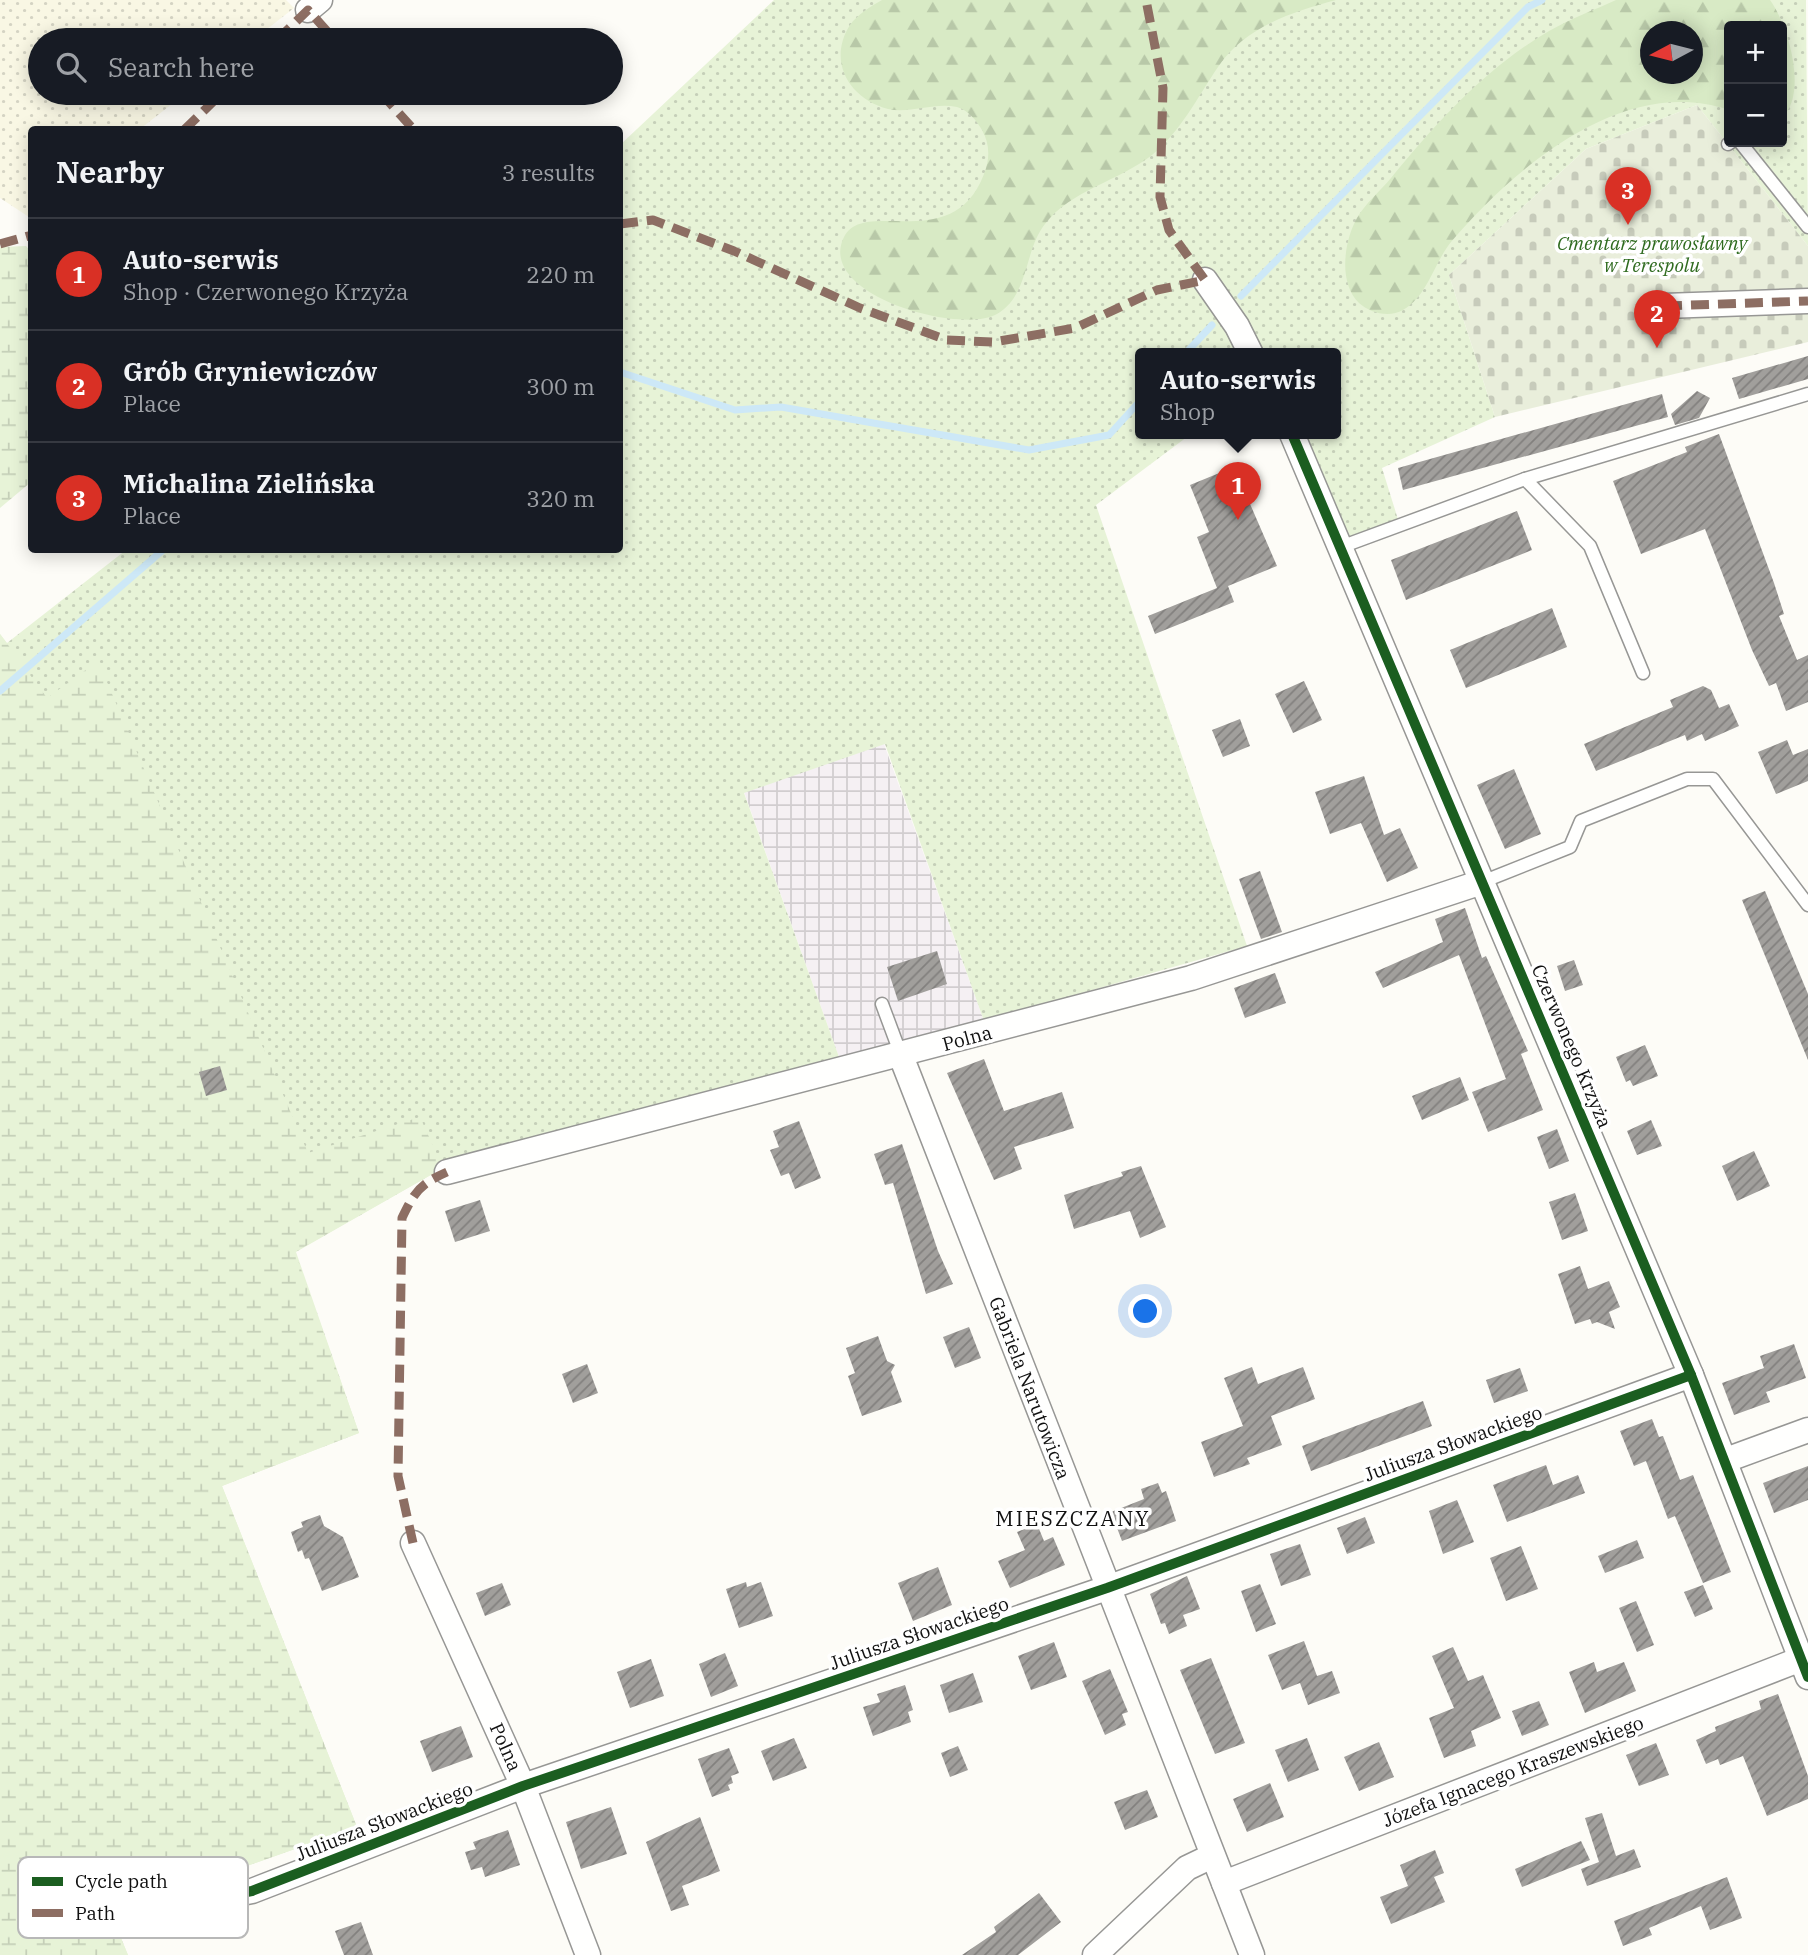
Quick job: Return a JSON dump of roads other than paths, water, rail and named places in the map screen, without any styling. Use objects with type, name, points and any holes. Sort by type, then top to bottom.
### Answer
[{"type":"street","points":[[1205,280],[1237,326],[1248,348]]},
{"type":"street","points":[[1664,306],[1808,300]]},
{"type":"street","name":"Czerwonego Krzyża","points":[[1294,439],[1338,548],[1577,1100],[1726,1460],[1805,1668]]},
{"type":"street","name":"Polna","points":[[447,1172],[901,1056],[1191,978],[1482,883]]},
{"type":"street","name":"Gabriela Narutowicza","points":[[901,1056],[1252,1955]]},
{"type":"street","name":"Juliusza Słowackiego","points":[[248,1892],[523,1786],[1107,1588],[1691,1375]]},
{"type":"street","points":[[1726,1460],[1808,1430]]},
{"type":"street","name":"Polna","points":[[414,1543],[523,1786],[588,1955]]},
{"type":"street","name":"Józefa Ignacego Kraszewskiego","points":[[1224,1883],[1805,1668]]},
{"type":"street","points":[[1095,1955],[1187,1868],[1212,1856]]},
{"type":"lane","points":[[1737,147],[1808,227]]},
{"type":"lane","points":[[1338,548],[1525,479],[1808,394]]},
{"type":"lane","points":[[1525,479],[1590,546],[1643,673]]},
{"type":"lane","points":[[1482,883],[1570,847],[1581,821],[1687,779],[1713,779],[1807,900]]},
{"type":"lane","points":[[882,1004],[901,1056]]},
{"type":"waterway","points":[[1241,296],[1528,7],[1542,0]]},
{"type":"waterway","points":[[1191,348],[1212,325]]},
{"type":"waterway","points":[[623,373],[735,410],[781,407],[1029,450],[1109,435],[1135,406]]},
{"type":"waterway","points":[[0,691],[160,553]]},
{"type":"place","name":"Michalina Zielińska","points":[[1628,225]]},
{"type":"place","name":"Grób Gryniewiczów","points":[[1657,348]]},
{"type":"place","name":"Auto-serwis","points":[[1238,520]]},
{"type":"district","name":"MIESZCZANY","points":[[1073,1519]]},
{"type":"park label","name":"Cmentarz prawosławny w Terespolu","points":[[1652,254]]}]
